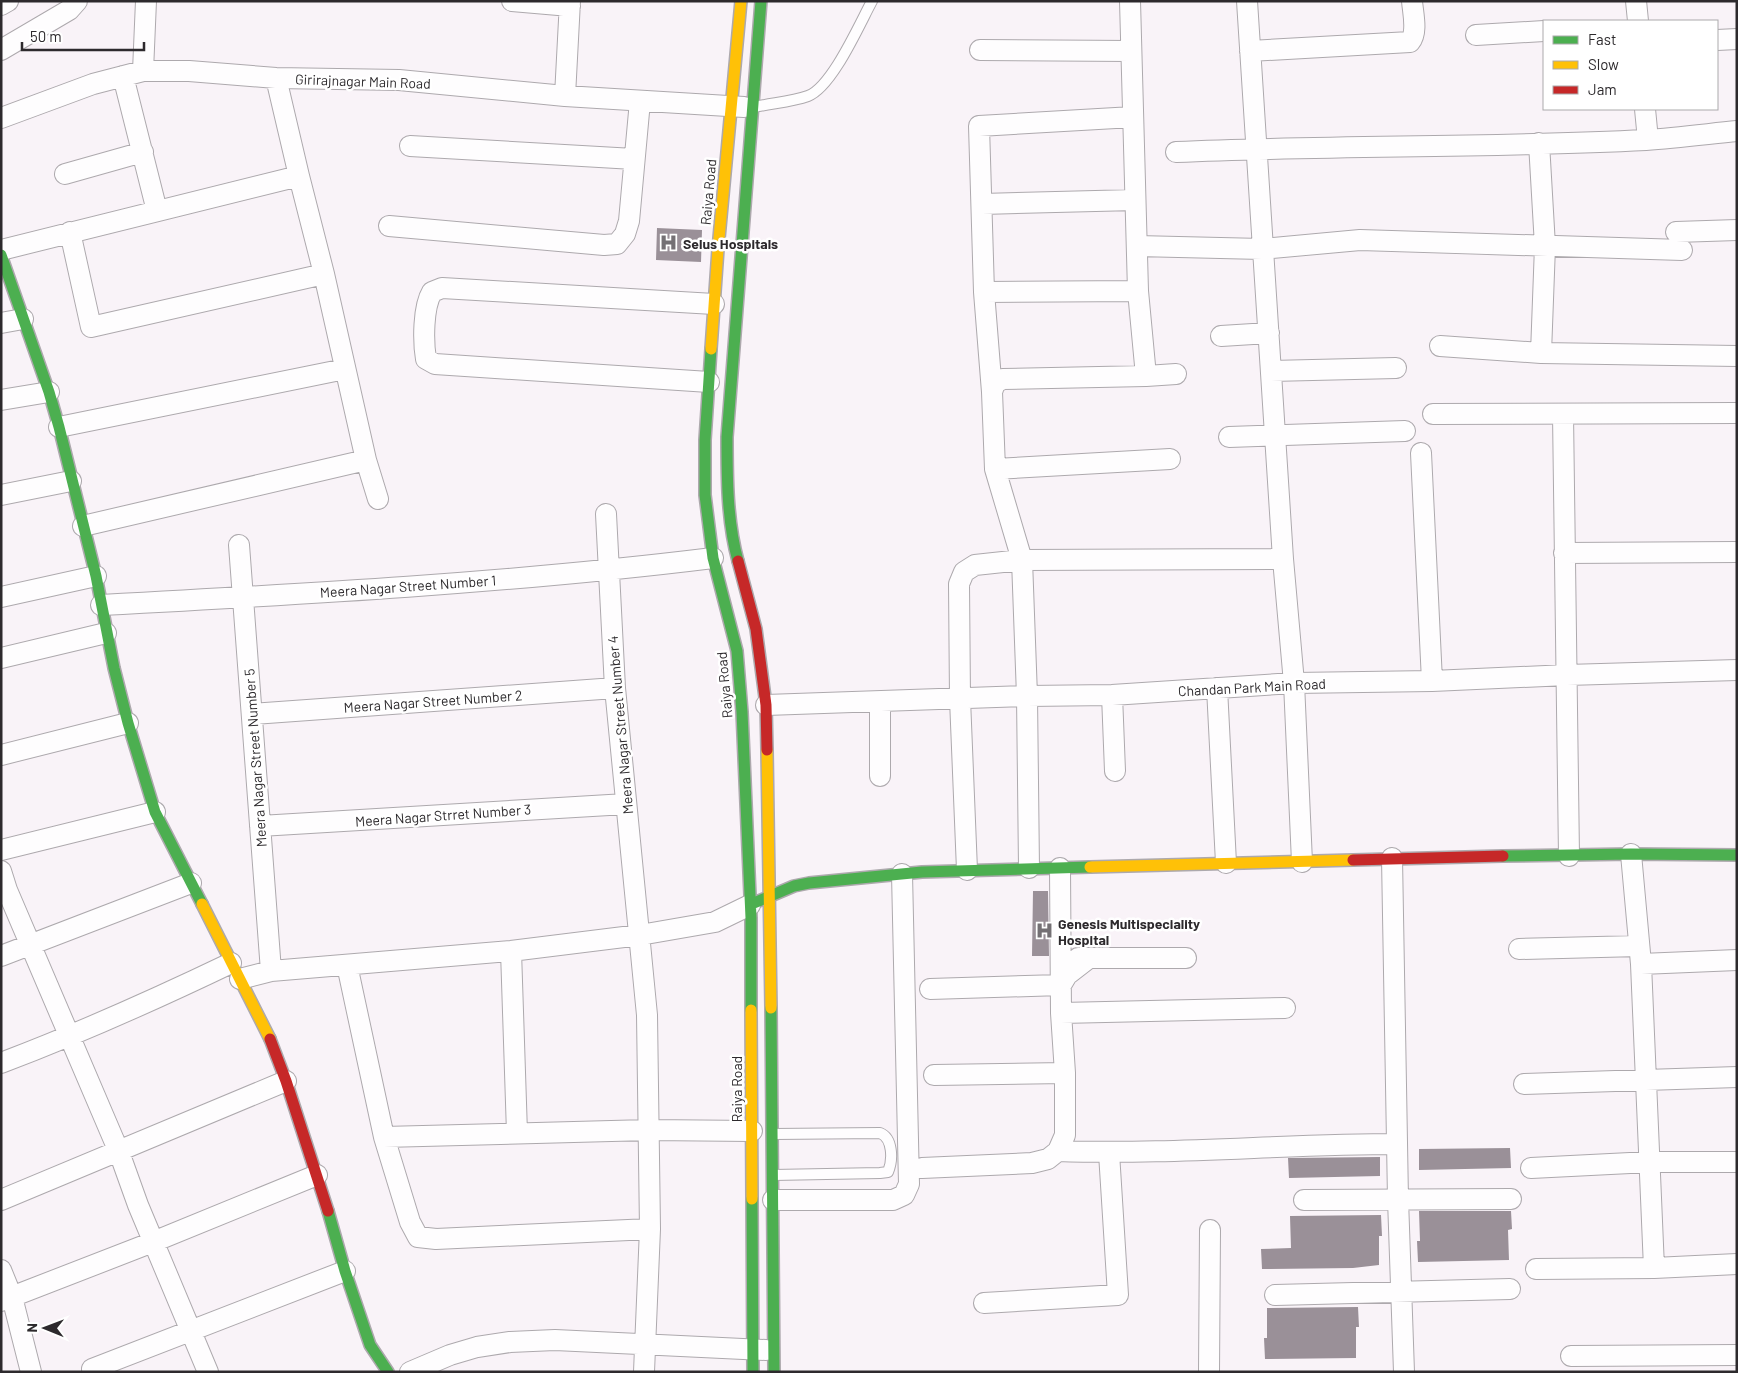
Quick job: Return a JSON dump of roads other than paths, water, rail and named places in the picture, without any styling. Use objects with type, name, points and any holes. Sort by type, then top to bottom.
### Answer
[{"type":"street","points":[[1,5],[8,1]]},
{"type":"street","points":[[1,50],[70,10],[77,1]]},
{"type":"street","points":[[143,72],[146,1]]},
{"type":"street","points":[[512,1],[570,4],[565,96]]},
{"type":"street","name":"Raiya Road","points":[[741,1],[714,304],[705,440],[705,495],[725,556],[756,629],[766,705],[773,1134],[774,1372]]},
{"type":"street","name":"Raiya Road","points":[[754,1372],[750,905],[742,712],[737,651],[725,556],[730,509],[727,437],[761,1]]},
{"type":"street","points":[[1130,1],[1138,291],[1146,376]]},
{"type":"street","points":[[1246,1],[1283,559],[1294,683],[1302,862]]},
{"type":"street","points":[[1250,51],[1410,42],[1414,37],[1412,1]]},
{"type":"street","points":[[1636,1],[1638,20]]},
{"type":"street","points":[[1476,35],[1543,31]]},
{"type":"street","points":[[1718,40],[1737,39]]},
{"type":"street","points":[[980,50],[1131,51]]},
{"type":"street","name":"Girirajnagar Main Road","points":[[1,118],[93,84],[143,72],[189,72],[276,78],[399,80],[565,96],[754,107]]},
{"type":"street","points":[[123,76],[157,211]]},
{"type":"street","points":[[276,78],[324,274],[366,460],[378,499]]},
{"type":"street","points":[[389,226],[604,246],[617,244],[625,234],[629,221],[640,101]]},
{"type":"street","points":[[1645,110],[1648,140]]},
{"type":"street","points":[[1029,868],[1027,696],[1022,560],[995,470],[992,392],[984,292],[979,126],[1133,117]]},
{"type":"street","points":[[1176,152],[1256,148],[1388,148],[1648,140],[1737,131]]},
{"type":"street","points":[[1540,143],[1545,246],[1541,353]]},
{"type":"street","points":[[410,146],[634,160]]},
{"type":"street","points":[[65,174],[142,152]]},
{"type":"street","points":[[1,250],[299,176]]},
{"type":"street","points":[[982,204],[1135,200]]},
{"type":"street","points":[[1137,246],[1262,249],[1360,240],[1545,246],[1679,241],[1737,230]]},
{"type":"street","points":[[70,232],[91,327],[324,274]]},
{"type":"street","points":[[1,255],[59,426],[82,526],[96,576],[106,633],[128,723],[155,812],[266,1030],[286,1081],[370,1345],[388,1372]]},
{"type":"street","points":[[709,382],[435,364],[426,359],[425,354],[427,300],[432,292],[442,288],[714,304]]},
{"type":"street","points":[[984,292],[1138,291]]},
{"type":"street","points":[[1,323],[23,319]]},
{"type":"street","points":[[1221,336],[1269,333]]},
{"type":"street","points":[[1440,346],[1541,353],[1737,356]]},
{"type":"street","points":[[1271,371],[1396,368]]},
{"type":"street","points":[[59,426],[345,369]]},
{"type":"street","points":[[992,392],[995,384],[1003,379],[1176,374]]},
{"type":"street","points":[[1,400],[49,392]]},
{"type":"street","points":[[1433,414],[1737,412]]},
{"type":"street","points":[[1562,414],[1569,856]]},
{"type":"street","points":[[1229,436],[1405,432]]},
{"type":"street","points":[[1421,453],[1432,681]]},
{"type":"street","points":[[995,470],[1170,459]]},
{"type":"street","points":[[82,526],[366,460]]},
{"type":"street","points":[[1,495],[71,480]]},
{"type":"street","name":"Meera Nagar Street Number 4","points":[[606,514],[615,688],[647,1015],[650,1228],[644,1372]]},
{"type":"street","name":"Meera Nagar Street Number 5","points":[[239,545],[271,971]]},
{"type":"street","points":[[1564,553],[1737,552]]},
{"type":"street","name":"Meera Nagar Street Number 1","points":[[101,605],[370,590],[609,571],[725,556]]},
{"type":"street","points":[[967,870],[960,698],[958,584],[964,572],[975,565],[1022,560],[1283,559]]},
{"type":"street","points":[[1,597],[96,576]]},
{"type":"street","points":[[1,658],[106,633]]},
{"type":"street","name":"Chandan Park Main Road","points":[[766,705],[1112,695],[1294,683],[1432,681],[1737,670]]},
{"type":"street","name":"Meera Nagar Street Number 2","points":[[252,714],[615,688]]},
{"type":"street","points":[[1217,688],[1226,863]]},
{"type":"street","points":[[1112,695],[1114,771]]},
{"type":"street","points":[[880,702],[880,776]]},
{"type":"street","points":[[1,755],[128,723]]},
{"type":"street","name":"Meera Nagar Strret Number 3","points":[[260,826],[626,804]]},
{"type":"street","points":[[1,850],[155,812]]},
{"type":"street","points":[[922,1168],[1032,1163],[1048,1159],[1058,1151],[1065,1135],[1061,984],[1055,868],[1029,837]]},
{"type":"street","points":[[1631,854],[1640,955],[1654,1268]]},
{"type":"street","points":[[1,1063],[69,1037],[164,996],[235,971],[271,971],[347,966],[511,951],[640,935],[715,922],[794,886],[809,883],[902,874],[1029,868],[1302,862],[1392,858],[1631,854],[1737,855]]},
{"type":"street","points":[[1392,858],[1398,1199],[1404,1372]]},
{"type":"street","points":[[1,871],[7,890],[119,1152],[208,1372]]},
{"type":"street","points":[[773,1200],[893,1200],[904,1195],[909,1184],[902,874]]},
{"type":"street","points":[[1,956],[191,883]]},
{"type":"street","points":[[1519,949],[1737,960]]},
{"type":"street","points":[[511,951],[517,1133]]},
{"type":"street","points":[[1060,958],[1186,958]]},
{"type":"street","points":[[1061,984],[1067,976],[1090,958]]},
{"type":"street","points":[[347,966],[384,1137],[410,1222],[418,1237],[436,1239],[650,1228]]},
{"type":"street","points":[[930,989],[1061,984]]},
{"type":"street","points":[[1061,1013],[1285,1008]]},
{"type":"street","points":[[934,1075],[1064,1073]]},
{"type":"street","points":[[1524,1084],[1737,1077]]},
{"type":"street","points":[[1,1200],[286,1081]]},
{"type":"street","points":[[384,1137],[649,1130],[752,1131]]},
{"type":"street","points":[[1058,1151],[1109,1153],[1332,1144],[1397,1144]]},
{"type":"street","points":[[984,1303],[1118,1295],[1109,1153]]},
{"type":"street","points":[[1531,1168],[1650,1162],[1737,1162]]},
{"type":"street","points":[[7,1299],[154,1242],[317,1175]]},
{"type":"street","points":[[1304,1200],[1511,1199]]},
{"type":"street","points":[[1209,1372],[1210,1230]]},
{"type":"street","points":[[1536,1269],[1654,1268],[1737,1264]]},
{"type":"street","points":[[1,1270],[7,1299],[31,1372]]},
{"type":"street","points":[[92,1369],[345,1271]]},
{"type":"street","points":[[1275,1295],[1510,1289]]},
{"type":"street","points":[[410,1372],[450,1355],[477,1347],[510,1342],[555,1340],[773,1351]]},
{"type":"street","points":[[1571,1356],[1737,1355]]},
{"type":"lane","points":[[754,107],[808,96],[817,91],[829,79],[872,1]]},
{"type":"lane","points":[[773,1134],[880,1133],[889,1140],[890,1165],[888,1172],[880,1173],[773,1175]]},
{"type":"place","name":"Selus Hospitals","points":[[669,243]]},
{"type":"place","name":"Genesis Multispeciality Hospital","points":[[1044,931]]}]
